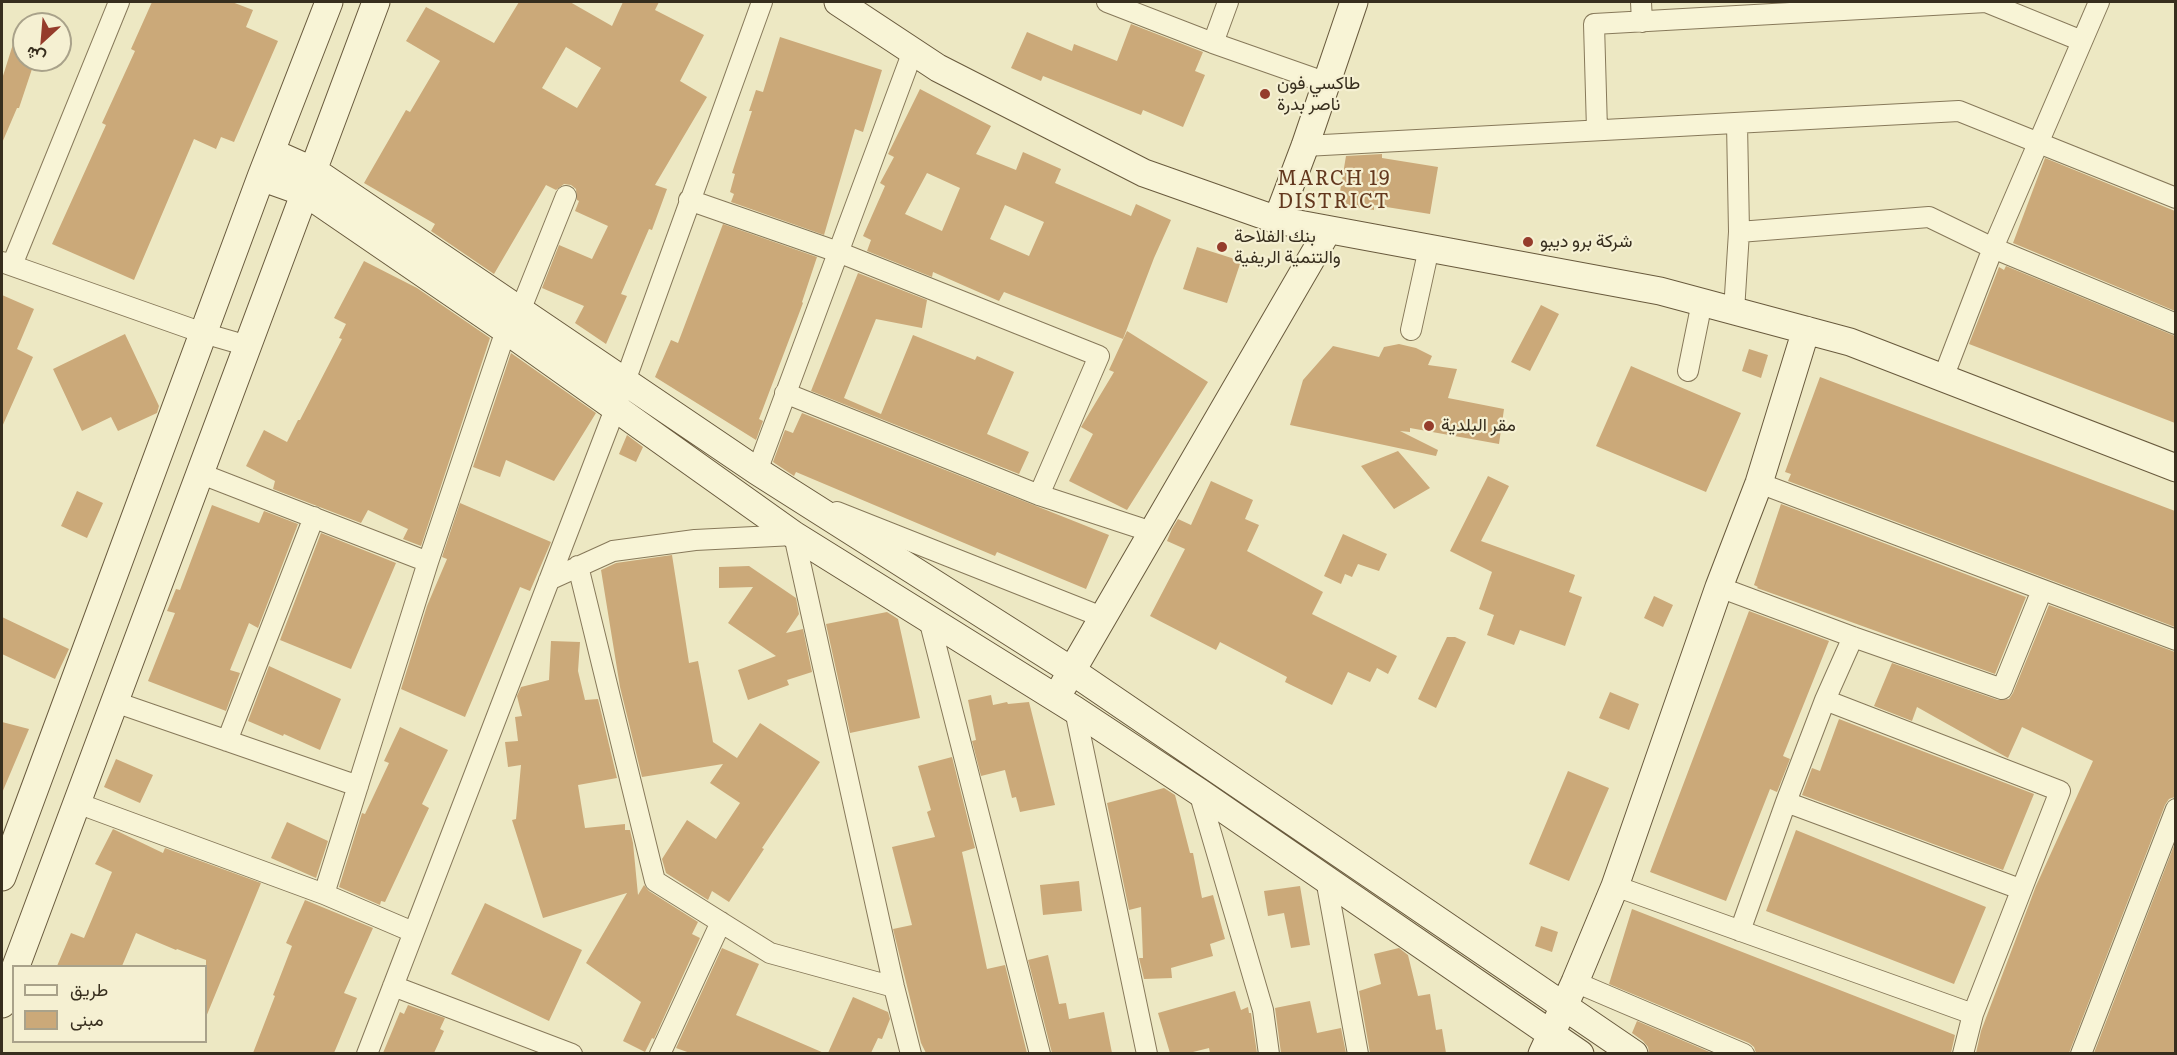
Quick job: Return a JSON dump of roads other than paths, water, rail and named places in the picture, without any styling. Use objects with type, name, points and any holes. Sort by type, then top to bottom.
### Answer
[{"type":"street","points":[[119,2],[7,264],[203,333],[248,346]]},
{"type":"street","points":[[2,877],[203,333],[329,2]]},
{"type":"street","points":[[16,965],[376,2]]},
{"type":"street","points":[[367,1053],[625,383],[762,2]]},
{"type":"street","points":[[838,2],[938,68],[1144,173],[1277,220],[1660,291],[1850,342],[2175,468]]},
{"type":"street","points":[[1107,2],[1213,44],[1327,83]]},
{"type":"street","points":[[1213,44],[1228,2]]},
{"type":"street","points":[[1277,220],[1305,147],[1354,2]]},
{"type":"street","points":[[1641,2],[1642,22]]},
{"type":"street","points":[[1597,130],[1594,24],[1986,2],[2082,41]]},
{"type":"street","points":[[1943,378],[1993,248],[2098,2]]},
{"type":"street","points":[[757,471],[913,51]]},
{"type":"street","points":[[1305,147],[1959,111],[2175,198]]},
{"type":"street","points":[[1734,310],[1739,232],[1737,123]]},
{"type":"street","points":[[266,165],[310,182],[513,320],[625,383],[757,471],[1072,671],[1569,994],[1634,1053]]},
{"type":"street","points":[[324,894],[428,562],[513,320],[566,196]]},
{"type":"street","points":[[689,200],[838,252],[1099,356],[1039,495]]},
{"type":"street","points":[[1739,232],[1929,217],[1993,248],[2175,324]]},
{"type":"street","points":[[1147,1053],[1066,704],[1072,671],[1328,230]]},
{"type":"street","points":[[1411,330],[1429,248]]},
{"type":"street","points":[[1688,371],[1702,302]]},
{"type":"street","points":[[513,320],[615,409],[794,535],[1066,704],[1199,792],[1326,879],[1546,1044],[1580,1053]]},
{"type":"street","points":[[1546,1044],[1615,886],[1719,587],[1759,483],[1806,330]]},
{"type":"street","points":[[785,393],[1039,495],[1152,532]]},
{"type":"street","points":[[200,473],[428,562]]},
{"type":"street","points":[[1759,483],[2175,640]]},
{"type":"street","points":[[796,495],[1102,618]]},
{"type":"street","points":[[227,741],[314,517]]},
{"type":"street","points":[[549,580],[613,551],[694,540],[794,535]]},
{"type":"street","points":[[794,535],[894,987],[911,1053]]},
{"type":"street","points":[[578,566],[655,881],[771,953],[894,987]]},
{"type":"street","points":[[1719,587],[2002,689],[2042,590]]},
{"type":"street","points":[[929,618],[1040,1053]]},
{"type":"street","points":[[1740,931],[1825,700],[1853,637]]},
{"type":"street","points":[[1825,700],[2060,791],[1973,1014],[1963,1053]]},
{"type":"street","points":[[115,702],[358,786]]},
{"type":"street","points":[[1199,792],[1263,1010],[1269,1053]]},
{"type":"street","points":[[1786,802],[2020,890]]},
{"type":"street","points":[[77,803],[324,894],[413,932]]},
{"type":"street","points":[[2081,1053],[2175,809]]},
{"type":"street","points":[[1326,879],[1358,1053]]},
{"type":"street","points":[[1615,886],[1973,1014]]},
{"type":"street","points":[[660,1053],[721,922]]},
{"type":"street","points":[[2,1004],[12,977]]},
{"type":"street","points":[[393,986],[572,1053]]},
{"type":"street","points":[[1569,994],[1743,1053]]},
{"type":"place","name":"طاكسي فون ناصر بدرة","points":[[1265,94]]},
{"type":"place","name":"شركة برو ديبو","points":[[1528,242]]},
{"type":"place","name":"بنك الفلاحة والتنمية الريفية","points":[[1222,247]]},
{"type":"place","name":"مقر البلدية","points":[[1429,426]]},
{"type":"district","name":"MARCH 19 DISTRICT","points":[[1334,190]]}]
